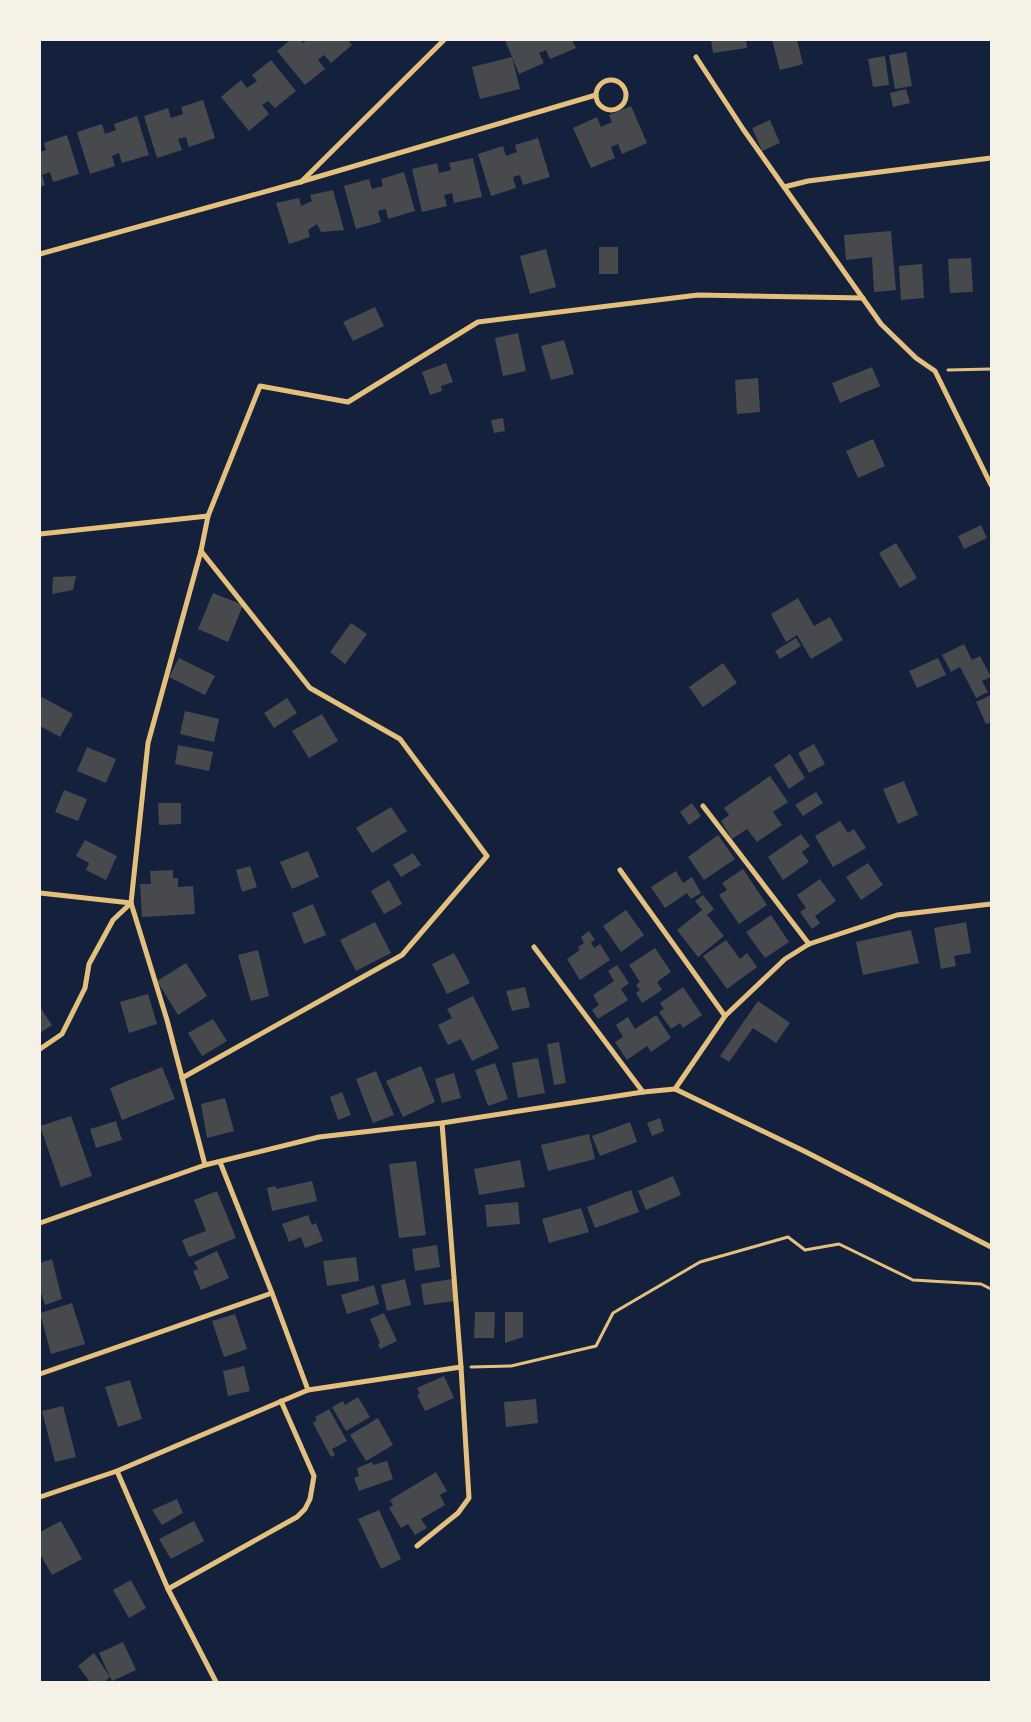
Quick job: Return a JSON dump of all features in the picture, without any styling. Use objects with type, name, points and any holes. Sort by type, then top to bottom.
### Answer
[{"type":"street","points":[[300,182],[444,40]]},
{"type":"street","points":[[696,57],[743,129],[881,324],[916,358],[935,371],[991,485]]},
{"type":"street","points":[[607,80],[621,83],[626,92],[621,105],[612,110],[599,104],[596,95],[599,86],[607,80]]},
{"type":"street","points":[[40,254],[300,182],[596,95]]},
{"type":"street","points":[[784,187],[808,181],[991,158]]},
{"type":"street","points":[[205,1165],[167,1020],[131,904],[148,743],[201,551],[208,516],[260,386],[348,402],[478,322],[698,295],[863,298]]},
{"type":"street","points":[[40,534],[208,516]]},
{"type":"street","points":[[182,1078],[402,955],[487,856],[400,739],[310,688],[201,551]]},
{"type":"street","points":[[703,806],[809,944]]},
{"type":"street","points":[[620,870],[725,1016]]},
{"type":"street","points":[[40,892],[131,904]]},
{"type":"street","points":[[40,1049],[62,1034],[85,988],[89,964],[113,920],[131,904]]},
{"type":"street","points":[[675,1089],[725,1016],[785,959],[809,944],[897,914],[991,904]]},
{"type":"street","points":[[534,947],[642,1092]]},
{"type":"street","points":[[40,1223],[205,1165],[319,1136],[442,1123],[642,1092],[675,1089],[813,1156],[991,1247]]},
{"type":"street","points":[[416,1546],[458,1513],[469,1498],[442,1123]]},
{"type":"street","points":[[220,1162],[308,1390]]},
{"type":"street","points":[[40,1374],[272,1293]]},
{"type":"street","points":[[40,1497],[117,1470],[308,1390],[461,1367]]},
{"type":"street","points":[[168,1589],[297,1517],[305,1509],[310,1499],[314,1476],[281,1401]]},
{"type":"street","points":[[117,1470],[168,1589],[216,1682]]},
{"type":"path","points":[[935,371],[991,368]]},
{"type":"path","points":[[461,1367],[510,1366],[596,1346],[613,1312],[700,1262],[788,1237],[805,1250],[839,1244],[913,1280],[981,1284],[991,1289]]},
{"type":"building","points":[[290,40],[301,40],[303,43],[307,40],[348,40],[352,45],[331,63],[324,55],[318,60],[325,69],[305,85],[277,51]]},
{"type":"building","points":[[505,40],[572,40],[576,48],[550,59],[546,50],[539,53],[544,63],[519,74]]},
{"type":"building","points":[[711,40],[746,40],[747,48],[713,53]]},
{"type":"building","points":[[772,40],[797,40],[803,64],[780,70]]},
{"type":"building","points":[[906,52],[912,86],[895,89],[889,55]]},
{"type":"building","points":[[885,56],[889,85],[873,87],[868,59]]},
{"type":"building","points":[[512,57],[520,89],[480,99],[472,67]]},
{"type":"building","points":[[271,60],[296,91],[275,108],[268,101],[262,105],[269,114],[249,131],[221,97],[241,80],[247,88],[257,81],[252,75]]},
{"type":"building","points":[[906,89],[910,103],[893,107],[890,93]]},
{"type":"building","points":[[203,100],[215,138],[189,147],[186,137],[178,139],[182,150],[157,158],[144,116],[168,108],[171,118],[183,114],[181,107]]},
{"type":"building","points":[[631,106],[647,143],[622,154],[618,144],[611,147],[615,158],[591,168],[573,128],[597,117],[601,127],[612,122],[609,115]]},
{"type":"building","points":[[137,116],[149,155],[122,163],[119,153],[112,156],[115,166],[90,174],[77,132],[102,124],[105,134],[116,130],[114,124]]},
{"type":"building","points":[[770,120],[780,143],[762,151],[752,128]]},
{"type":"building","points":[[67,135],[79,174],[53,182],[50,172],[42,175],[45,185],[40,187],[40,152],[46,150],[44,143]]},
{"type":"building","points":[[538,138],[550,177],[523,185],[520,175],[513,177],[516,188],[491,196],[478,154],[503,146],[506,156],[517,152],[515,145]]},
{"type":"building","points":[[473,158],[482,197],[454,203],[452,193],[444,195],[447,206],[422,212],[412,169],[437,163],[439,173],[451,170],[449,163]]},
{"type":"building","points":[[404,172],[415,211],[388,219],[386,209],[378,211],[381,222],[356,229],[344,186],[369,179],[372,189],[383,186],[381,179]]},
{"type":"building","points":[[333,190],[344,230],[321,232],[317,224],[308,230],[310,237],[289,244],[276,203],[299,198],[301,206],[312,201],[310,195]]},
{"type":"building","points":[[891,231],[896,290],[874,292],[872,257],[846,260],[844,235]]},
{"type":"building","points":[[599,247],[618,247],[618,274],[599,274]]},
{"type":"building","points":[[546,249],[556,287],[530,294],[520,256]]},
{"type":"building","points":[[971,258],[973,292],[950,293],[948,259]]},
{"type":"building","points":[[922,264],[924,298],[901,300],[899,266]]},
{"type":"building","points":[[375,307],[384,326],[353,341],[343,322]]},
{"type":"building","points":[[518,333],[526,371],[503,376],[495,338]]},
{"type":"building","points":[[564,340],[574,374],[551,380],[541,346]]},
{"type":"building","points":[[446,363],[453,382],[441,386],[442,391],[430,395],[422,372]]},
{"type":"building","points":[[872,367],[880,386],[840,403],[832,383]]},
{"type":"building","points":[[758,378],[760,412],[737,414],[735,380]]},
{"type":"building","points":[[503,418],[505,431],[494,433],[491,420]]},
{"type":"building","points":[[873,439],[885,466],[858,478],[846,451]]},
{"type":"building","points":[[981,525],[987,538],[964,549],[958,536]]},
{"type":"building","points":[[896,543],[917,578],[900,588],[879,553]]},
{"type":"building","points":[[76,576],[73,590],[52,594],[53,577]]},
{"type":"building","points":[[213,593],[243,605],[228,642],[198,629]]},
{"type":"building","points":[[798,598],[814,626],[830,617],[843,640],[811,659],[797,635],[786,642],[771,614]]},
{"type":"building","points":[[351,623],[367,634],[345,664],[330,652]]},
{"type":"building","points":[[796,638],[801,646],[780,659],[775,651]]},
{"type":"building","points":[[964,644],[972,660],[980,656],[991,677],[982,681],[988,692],[976,698],[960,667],[951,672],[942,655]]},
{"type":"building","points":[[179,658],[215,676],[205,695],[169,677]]},
{"type":"building","points":[[938,658],[946,675],[917,688],[909,671]]},
{"type":"building","points":[[723,663],[737,683],[703,707],[689,687]]},
{"type":"building","points":[[991,695],[991,722],[986,724],[976,702]]},
{"type":"building","points":[[42,697],[73,714],[60,737],[40,726],[40,700]]},
{"type":"building","points":[[287,698],[297,713],[274,728],[264,713]]},
{"type":"building","points":[[185,711],[219,719],[214,742],[180,734]]},
{"type":"building","points":[[322,714],[338,741],[309,758],[292,731]]},
{"type":"building","points":[[814,744],[825,764],[809,773],[798,753]]},
{"type":"building","points":[[178,745],[213,752],[209,771],[175,764]]},
{"type":"building","points":[[87,747],[116,759],[106,783],[77,771]]},
{"type":"building","points":[[790,754],[805,778],[789,789],[774,765]]},
{"type":"building","points":[[770,776],[788,802],[773,812],[782,825],[757,842],[747,829],[732,839],[721,821],[729,815],[724,808]]},
{"type":"building","points":[[904,781],[918,815],[898,824],[883,789]]},
{"type":"building","points":[[64,790],[87,799],[78,821],[55,812]]},
{"type":"building","points":[[816,792],[823,803],[803,816],[795,805]]},
{"type":"building","points":[[158,803],[181,803],[181,824],[159,825]]},
{"type":"building","points":[[692,803],[701,816],[689,825],[680,812]]},
{"type":"building","points":[[391,807],[407,831],[372,853],[356,828]]},
{"type":"building","points":[[840,821],[848,833],[854,829],[866,848],[833,867],[815,836]]},
{"type":"building","points":[[801,834],[810,846],[802,852],[809,862],[783,880],[768,857]]},
{"type":"building","points":[[718,835],[735,859],[704,880],[688,857]]},
{"type":"building","points":[[85,840],[117,856],[106,880],[86,870],[89,863],[76,856]]},
{"type":"building","points":[[308,851],[319,877],[292,889],[280,862]]},
{"type":"building","points":[[413,853],[421,865],[401,877],[393,865]]},
{"type":"building","points":[[868,863],[883,885],[861,900],[846,877]]},
{"type":"building","points":[[250,866],[257,887],[242,892],[236,870]]},
{"type":"building","points":[[743,869],[767,905],[739,924],[719,895],[727,890],[722,883]]},
{"type":"building","points":[[173,870],[173,878],[178,878],[178,887],[193,886],[195,914],[142,917],[140,884],[151,884],[150,871]]},
{"type":"building","points":[[676,871],[683,883],[692,877],[701,893],[691,899],[687,893],[665,908],[651,887]]},
{"type":"building","points":[[820,879],[836,901],[815,916],[820,923],[812,929],[800,912],[806,908],[797,895]]},
{"type":"building","points":[[389,880],[402,904],[384,914],[371,891]]},
{"type":"building","points":[[703,895],[714,909],[707,915],[724,936],[698,957],[677,930],[702,910],[695,901]]},
{"type":"building","points":[[313,904],[326,935],[304,944],[292,913]]},
{"type":"building","points":[[626,910],[644,935],[621,952],[603,926]]},
{"type":"building","points":[[771,915],[789,942],[765,958],[746,932]]},
{"type":"building","points":[[375,922],[391,953],[356,971],[340,940]]},
{"type":"building","points":[[966,922],[971,953],[954,956],[956,966],[941,969],[934,928]]},
{"type":"building","points":[[911,930],[919,963],[863,975],[856,942]]},
{"type":"building","points":[[589,931],[595,940],[591,942],[594,948],[600,944],[610,960],[580,980],[567,959],[580,950],[578,947],[584,943],[581,937]]},
{"type":"building","points":[[726,940],[740,959],[747,953],[757,967],[727,989],[703,956]]},
{"type":"building","points":[[655,948],[671,972],[657,982],[662,990],[642,1003],[636,993],[640,990],[636,985],[640,982],[629,965]]},
{"type":"building","points":[[258,950],[269,996],[251,1001],[238,955]]},
{"type":"building","points":[[454,953],[470,983],[447,994],[432,964]]},
{"type":"building","points":[[186,963],[207,996],[178,1015],[157,981]]},
{"type":"building","points":[[617,965],[629,983],[621,989],[628,1000],[598,1019],[592,1010],[599,1005],[593,995],[614,981],[608,971]]},
{"type":"building","points":[[525,987],[530,1007],[512,1011],[506,991]]},
{"type":"building","points":[[683,987],[702,1015],[683,1028],[680,1023],[671,1029],[659,1012],[664,1009],[660,1003]]},
{"type":"building","points":[[148,994],[157,1024],[129,1033],[120,1002]]},
{"type":"building","points":[[473,996],[499,1048],[472,1061],[461,1039],[448,1045],[438,1025],[452,1018],[447,1009]]},
{"type":"building","points":[[758,1001],[790,1023],[776,1043],[753,1028],[729,1062],[720,1056]]},
{"type":"building","points":[[40,1007],[52,1025],[40,1033]]},
{"type":"building","points":[[656,1015],[671,1038],[651,1052],[647,1046],[627,1060],[615,1042],[623,1037],[616,1025],[628,1017],[635,1029]]},
{"type":"building","points":[[213,1019],[227,1041],[202,1056],[188,1033]]},
{"type":"building","points":[[559,1042],[566,1083],[554,1085],[547,1044]]},
{"type":"building","points":[[538,1058],[545,1093],[518,1098],[512,1063]]},
{"type":"building","points":[[495,1063],[508,1099],[488,1106],[475,1070]]},
{"type":"building","points":[[421,1066],[435,1102],[403,1117],[386,1081]]},
{"type":"building","points":[[162,1067],[175,1099],[122,1120],[110,1088]]},
{"type":"building","points":[[376,1071],[394,1115],[373,1123],[356,1079]]},
{"type":"building","points":[[454,1073],[461,1098],[442,1103],[435,1079]]},
{"type":"building","points":[[342,1092],[351,1115],[338,1120],[330,1097]]},
{"type":"building","points":[[225,1098],[234,1131],[207,1138],[201,1104]]},
{"type":"building","points":[[71,1116],[92,1176],[61,1187],[40,1126]]},
{"type":"building","points":[[660,1118],[664,1131],[652,1136],[647,1123]]},
{"type":"building","points":[[116,1121],[122,1140],[96,1148],[90,1129]]},
{"type":"building","points":[[630,1122],[637,1142],[600,1156],[592,1136]]},
{"type":"building","points":[[589,1134],[595,1159],[548,1171],[541,1145]]},
{"type":"building","points":[[520,1160],[525,1187],[479,1195],[474,1169]]},
{"type":"building","points":[[416,1161],[426,1235],[399,1238],[389,1164]]},
{"type":"building","points":[[673,1176],[681,1195],[646,1210],[638,1191]]},
{"type":"building","points":[[312,1181],[317,1201],[272,1211],[267,1188],[276,1186],[276,1189]]},
{"type":"building","points":[[631,1190],[639,1212],[595,1228],[587,1207]]},
{"type":"building","points":[[217,1191],[236,1238],[189,1257],[182,1240],[206,1231],[194,1200]]},
{"type":"building","points":[[518,1202],[520,1224],[487,1227],[485,1205]]},
{"type":"building","points":[[581,1208],[589,1232],[549,1243],[542,1219]]},
{"type":"building","points":[[308,1215],[312,1225],[316,1223],[323,1241],[305,1248],[301,1237],[289,1242],[282,1224]]},
{"type":"building","points":[[437,1245],[440,1267],[415,1271],[412,1249]]},
{"type":"building","points":[[217,1251],[229,1278],[201,1290],[193,1271],[198,1269],[194,1262]]},
{"type":"building","points":[[356,1257],[359,1281],[327,1286],[323,1261]]},
{"type":"building","points":[[52,1259],[62,1299],[45,1305],[40,1290],[40,1263]]},
{"type":"building","points":[[405,1279],[411,1305],[387,1311],[381,1285]]},
{"type":"building","points":[[452,1279],[455,1301],[424,1305],[421,1284]]},
{"type":"building","points":[[374,1285],[379,1304],[347,1314],[341,1295]]},
{"type":"building","points":[[72,1303],[85,1344],[51,1354],[40,1313]]},
{"type":"building","points":[[475,1312],[495,1312],[494,1338],[474,1338]]},
{"type":"building","points":[[505,1312],[523,1312],[523,1337],[505,1343]]},
{"type":"building","points":[[384,1313],[397,1341],[380,1349],[378,1344],[380,1343],[370,1319]]},
{"type":"building","points":[[235,1314],[247,1349],[224,1357],[212,1321]]},
{"type":"building","points":[[244,1366],[250,1391],[228,1396],[223,1371]]},
{"type":"building","points":[[444,1376],[454,1398],[425,1411],[417,1395],[420,1394],[417,1388]]},
{"type":"building","points":[[130,1380],[142,1419],[118,1427],[105,1387]]},
{"type":"building","points":[[358,1397],[370,1417],[346,1431],[332,1407],[343,1401],[345,1405]]},
{"type":"building","points":[[536,1399],[538,1423],[506,1427],[504,1402]]},
{"type":"building","points":[[63,1406],[76,1457],[55,1462],[42,1411]]},
{"type":"building","points":[[329,1409],[347,1441],[332,1449],[335,1455],[331,1457],[313,1423],[317,1420],[315,1417]]},
{"type":"building","points":[[378,1418],[393,1445],[366,1461],[350,1435]]},
{"type":"building","points":[[387,1461],[393,1479],[359,1491],[354,1478],[359,1476],[357,1468],[372,1462],[373,1465]]},
{"type":"building","points":[[436,1472],[447,1491],[440,1495],[445,1505],[421,1519],[427,1528],[415,1535],[408,1524],[401,1528],[389,1508],[393,1505],[390,1500]]},
{"type":"building","points":[[177,1499],[183,1513],[162,1525],[152,1510]]},
{"type":"building","points":[[379,1510],[401,1559],[381,1569],[358,1519]]},
{"type":"building","points":[[61,1521],[82,1559],[52,1575],[40,1554],[40,1532]]},
{"type":"building","points":[[194,1521],[204,1541],[171,1559],[159,1539]]},
{"type":"building","points":[[131,1580],[146,1608],[129,1618],[113,1590]]},
{"type":"building","points":[[123,1642],[136,1670],[112,1681],[99,1653]]},
{"type":"building","points":[[94,1653],[110,1677],[104,1682],[90,1682],[78,1666]]}]
